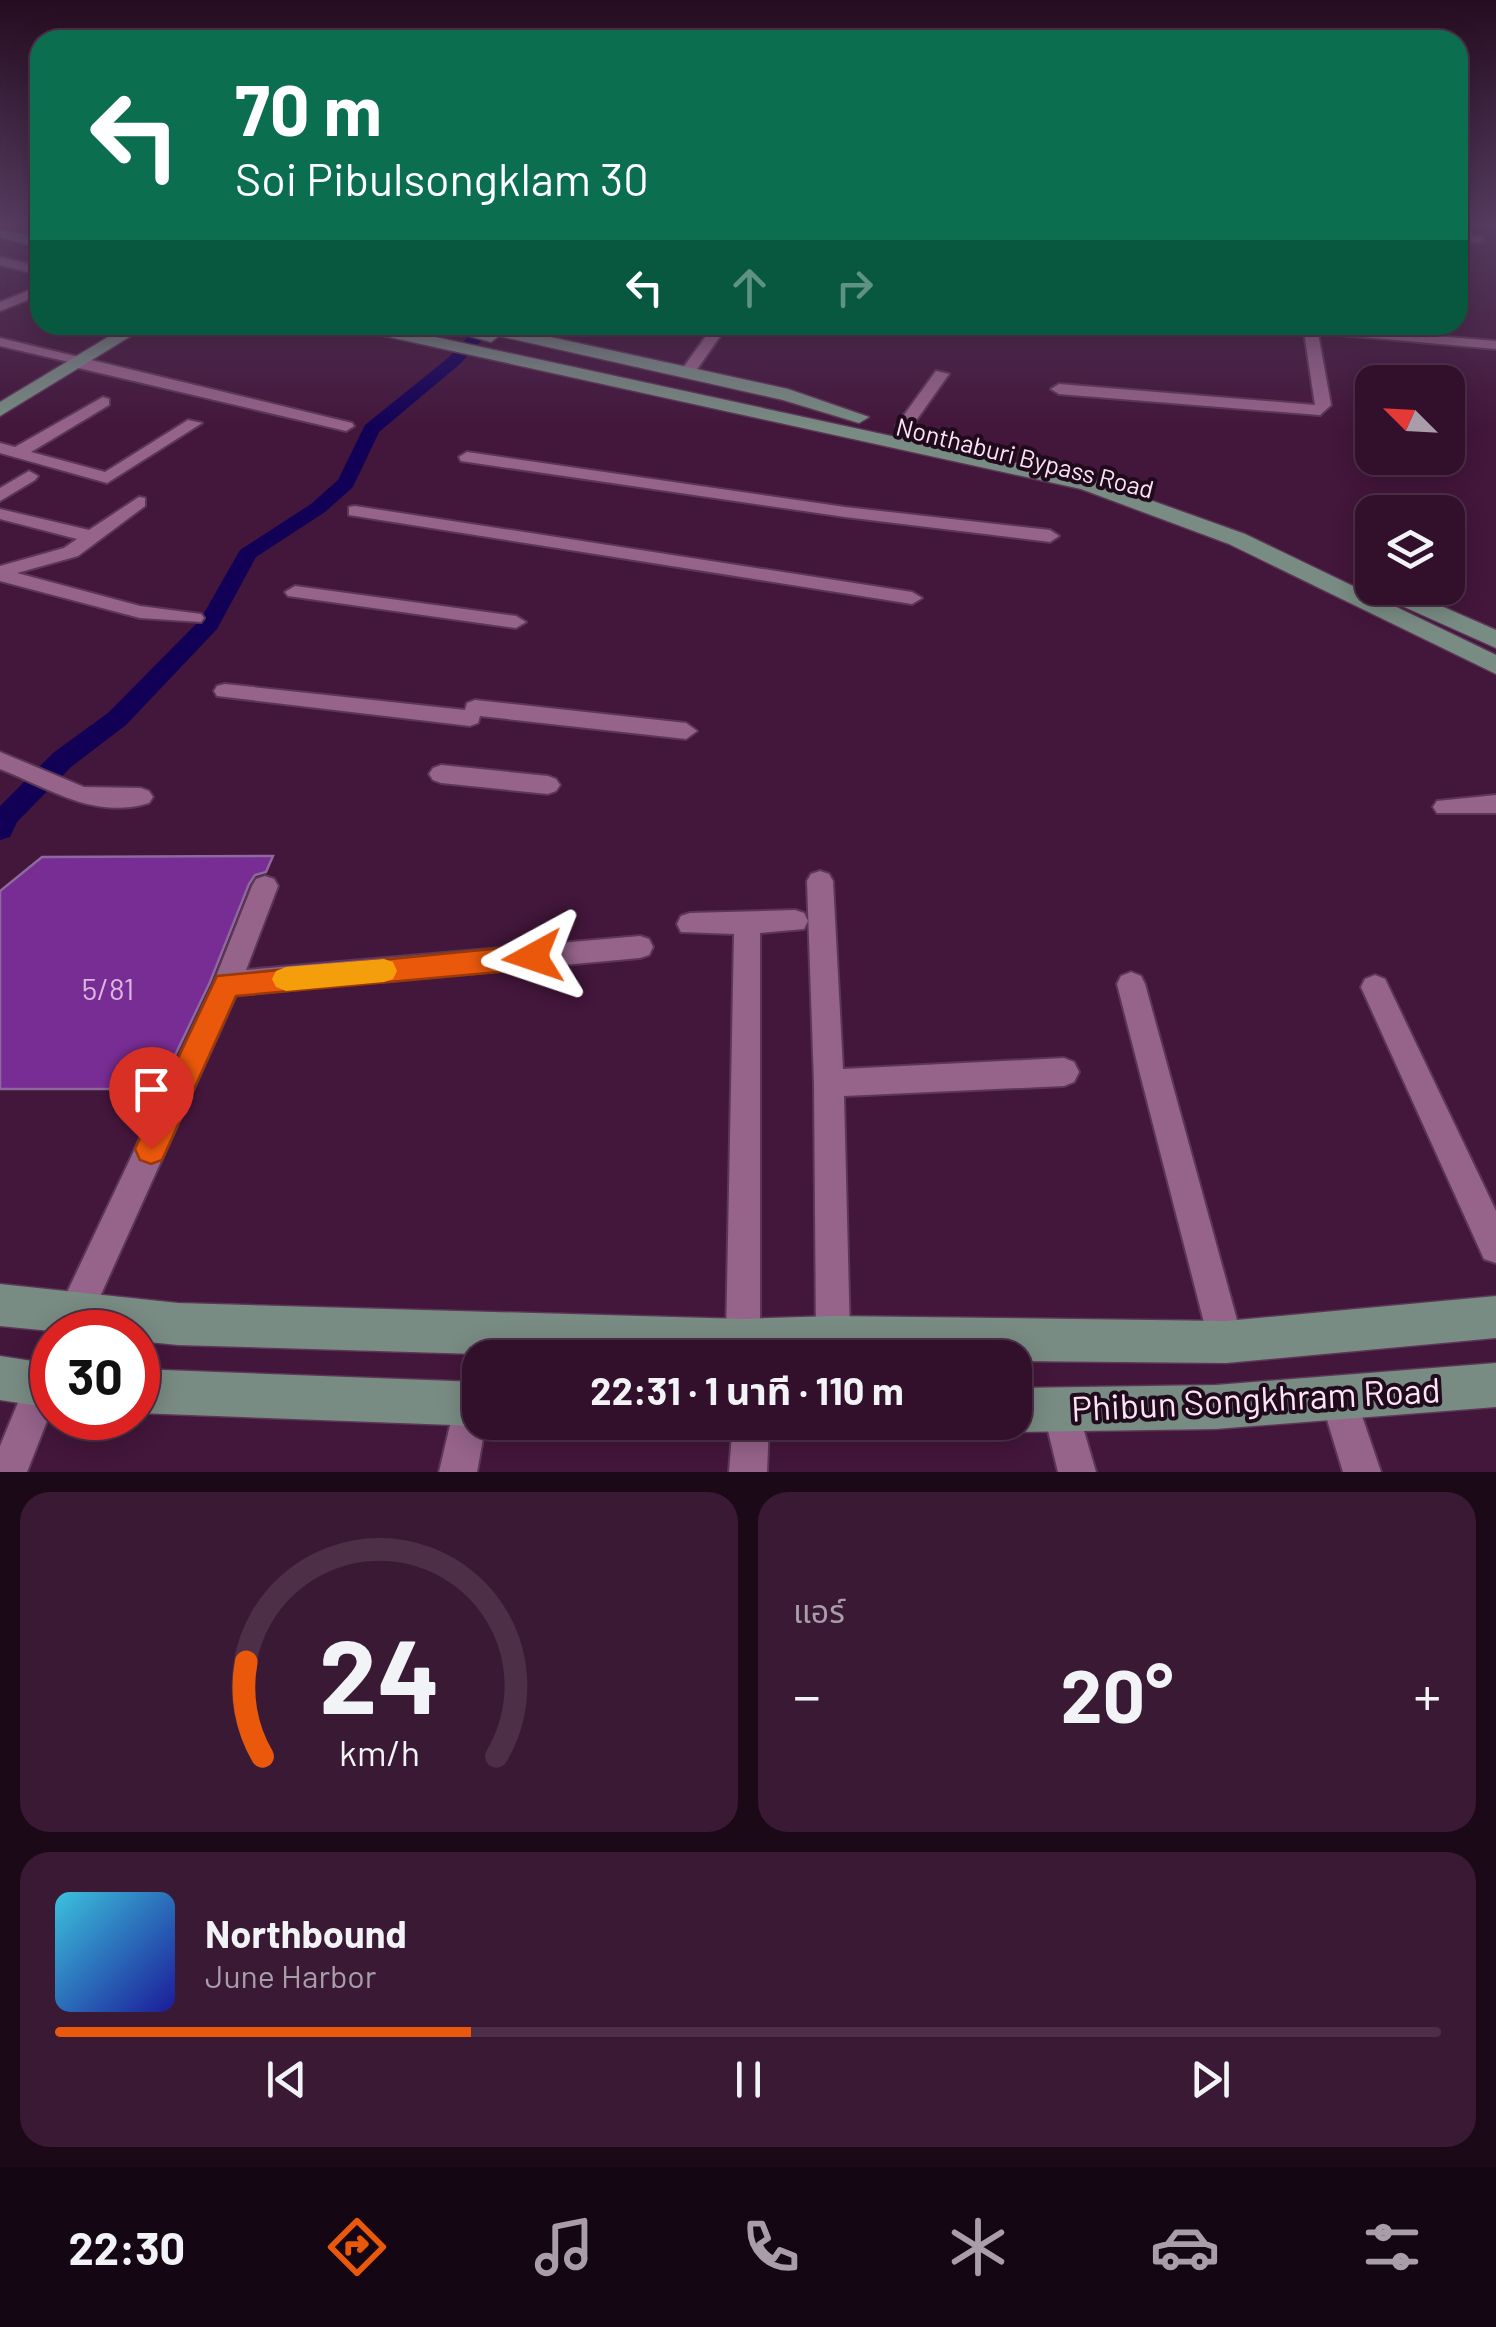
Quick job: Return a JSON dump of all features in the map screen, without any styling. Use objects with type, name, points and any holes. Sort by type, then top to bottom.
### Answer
[{"type":"main road","points":[[0,410],[123,335]]},
{"type":"main road","name":"Nonthaburi Bypass Road","points":[[399,335],[1035,471],[1146,503],[1238,539],[1496,665]]},
{"type":"main road","name":"Nonthaburi Bypass Road","points":[[464,335],[688,372],[788,395],[840,412]]},
{"type":"main road","name":"Nonthaburi Bypass Road","points":[[480,335],[904,426],[1145,487],[1238,522],[1355,576]]},
{"type":"main road","name":"Nonthaburi Bypass Road","points":[[493,335],[796,422]]},
{"type":"main road","points":[[1419,605],[1496,640]]},
{"type":"main road","name":"Phibun Songkhram Road","points":[[0,1305],[30,1313]]},
{"type":"main road","name":"Phibun Songkhram Road","points":[[160,1324],[742,1340],[1226,1342],[1496,1317]]},
{"type":"main road","points":[[0,1378],[30,1379]]},
{"type":"main road","name":"Phibun Songkhram Road","points":[[1032,1410],[1338,1400],[1496,1386]]},
{"type":"main road","points":[[160,1392],[462,1403]]},
{"type":"street","points":[[0,307],[30,294]]},
{"type":"street","points":[[688,372],[714,335]]},
{"type":"street","points":[[1060,389],[1320,410],[1323,405],[1311,335]]},
{"type":"street","points":[[1398,335],[1496,345]]},
{"type":"street","points":[[0,342],[346,426]]},
{"type":"street","points":[[904,426],[941,374]]},
{"type":"street","points":[[9,450],[104,402]]},
{"type":"street","points":[[9,450],[108,478],[194,423]]},
{"type":"street","points":[[466,457],[845,512],[1050,536]]},
{"type":"street","points":[[0,496],[29,476]]},
{"type":"street","points":[[0,574],[71,552],[139,502]]},
{"type":"street","points":[[354,511],[912,598]]},
{"type":"street","points":[[0,514],[94,537]]},
{"type":"street","points":[[0,574],[140,612],[194,618]]},
{"type":"street","points":[[294,592],[516,622]]},
{"type":"street","points":[[225,691],[302,702],[342,701],[686,730]]},
{"type":"street","points":[[0,760],[74,794],[104,802],[140,797]]},
{"type":"street","points":[[441,774],[548,785]]},
{"type":"street","points":[[1445,808],[1496,804]]},
{"type":"street","points":[[820,882],[829,1083],[833,1338]]},
{"type":"street","points":[[77,1310],[227,984],[265,886]]},
{"type":"street","points":[[690,924],[794,920]]},
{"type":"street","points":[[742,1340],[747,923]]},
{"type":"street","points":[[227,984],[640,946]]},
{"type":"street","points":[[1131,984],[1226,1342]]},
{"type":"street","points":[[1375,987],[1496,1247]]},
{"type":"street","points":[[829,1083],[1064,1072]]},
{"type":"street","points":[[1338,1400],[1362,1472]]},
{"type":"street","points":[[1061,1410],[1077,1472]]},
{"type":"street","points":[[8,1472],[30,1423]]},
{"type":"street","points":[[458,1472],[466,1440]]},
{"type":"street","points":[[748,1472],[750,1440]]},
{"type":"building","points":[[273,856],[266,872],[255,875],[249,884],[210,982],[159,1089],[0,1089],[0,891],[42,857]]},
{"type":"waterway","points":[[0,830],[7,816],[62,760],[117,719],[209,624],[247,554],[318,508],[346,483],[371,429],[454,361],[479,335]]},
{"type":"slow traffic","points":[[286,979],[384,971]]},
{"type":"route","points":[[151,1149],[227,984],[533,957]]}]
